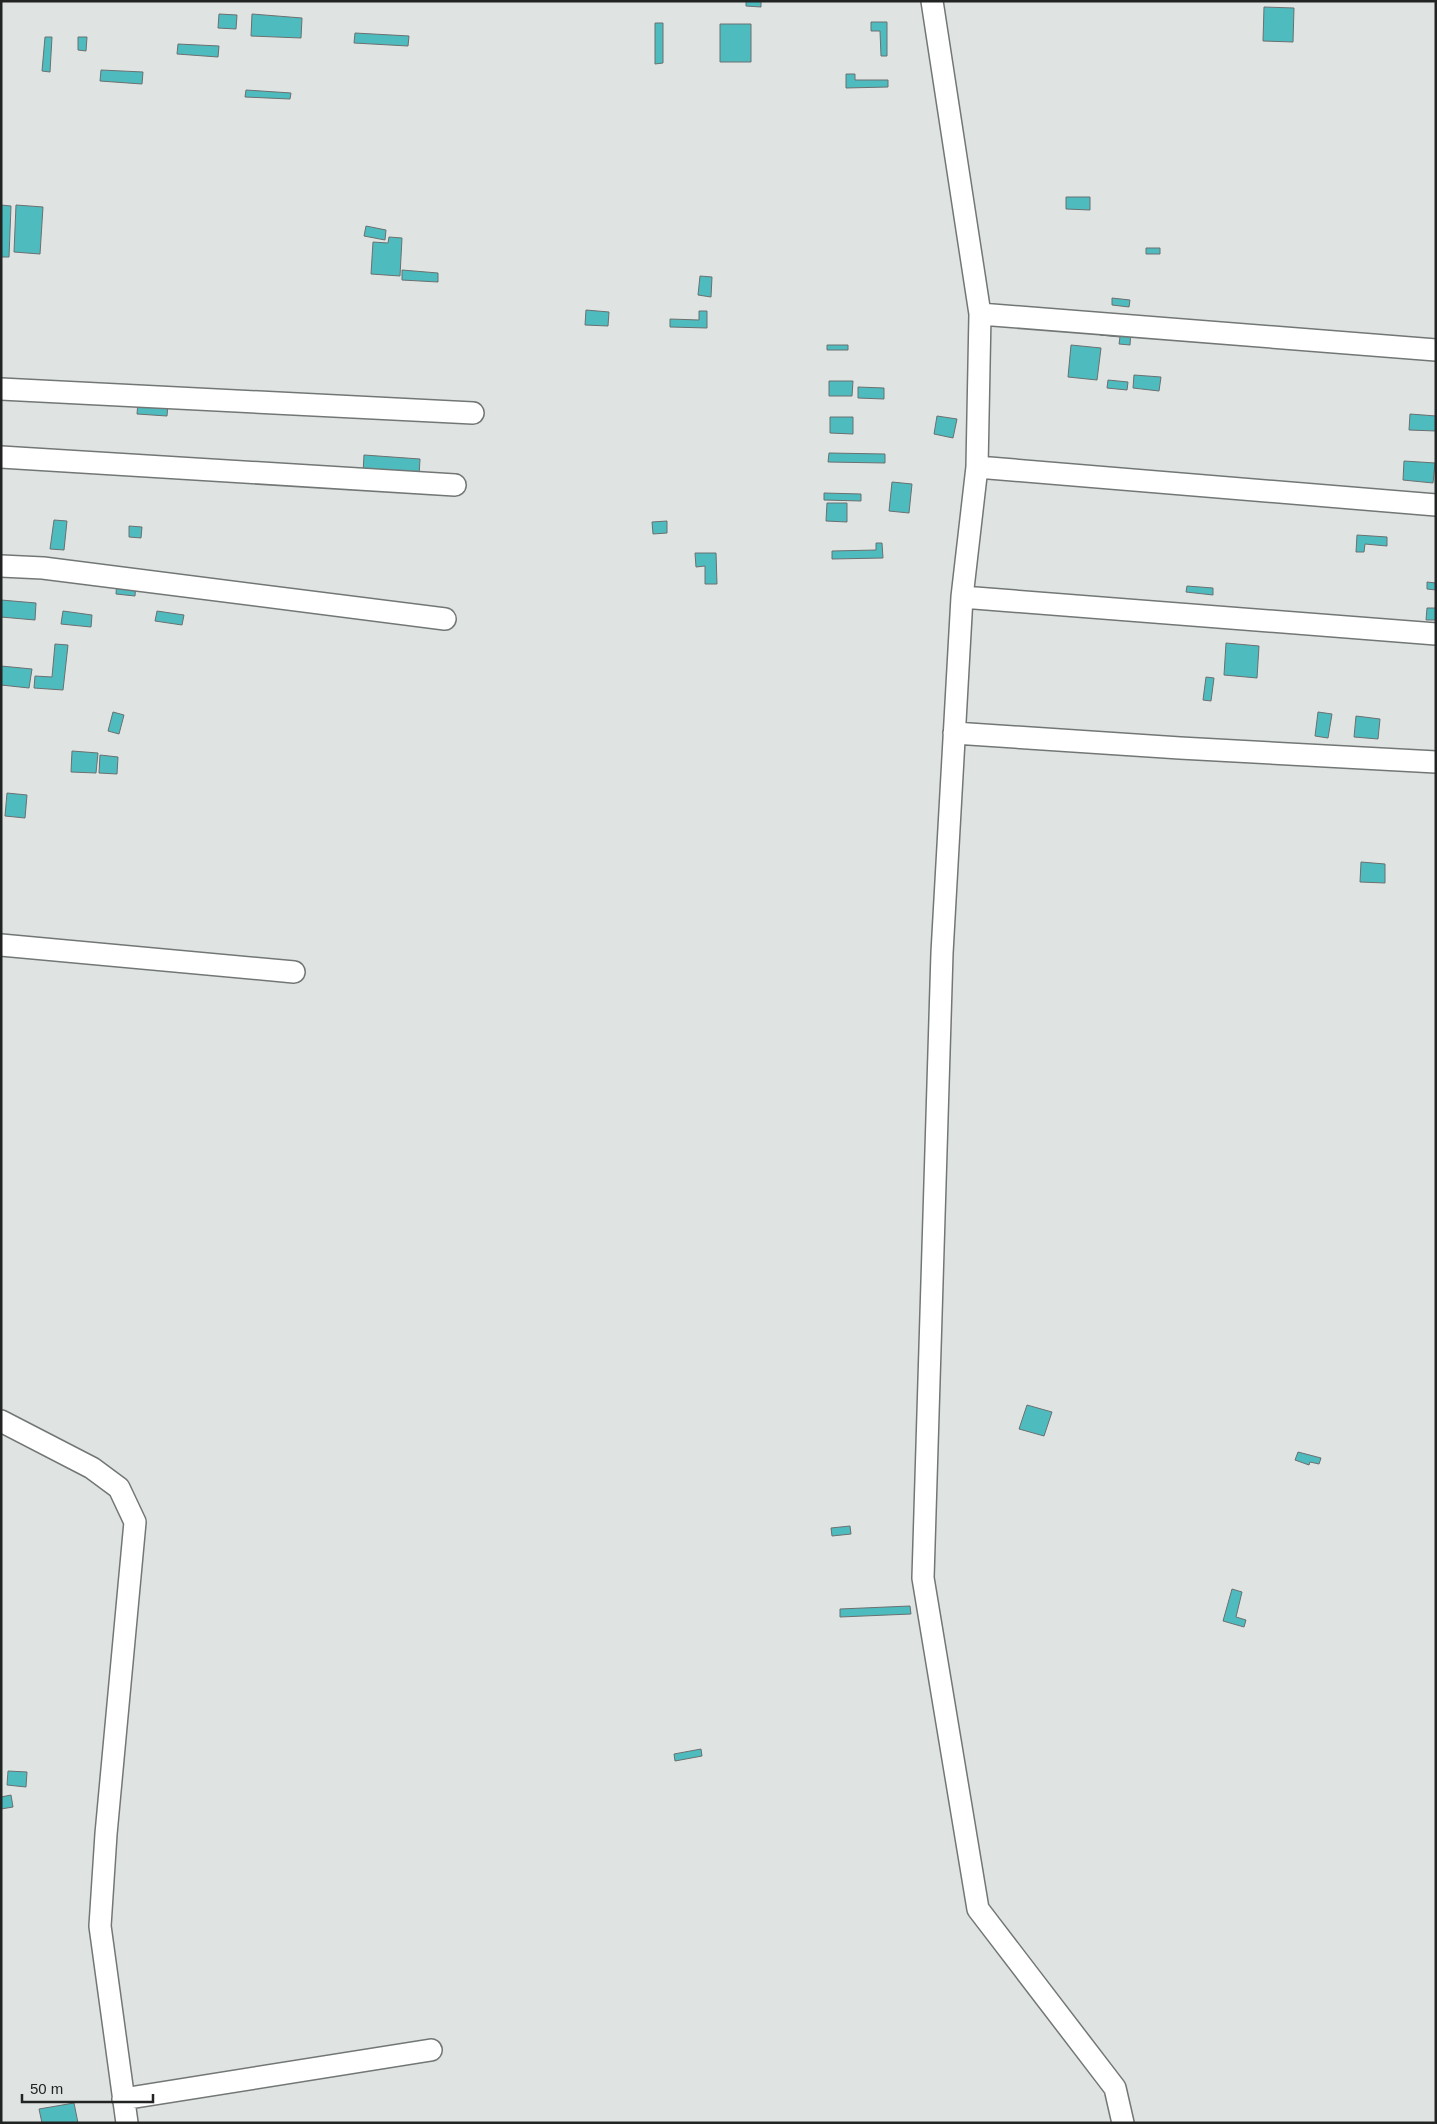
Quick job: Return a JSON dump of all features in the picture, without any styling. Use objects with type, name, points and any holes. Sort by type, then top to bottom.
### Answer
[{"type":"street","points":[[932,1],[980,314],[977,467],[962,596],[942,953],[923,1578],[978,1909],[1115,2088],[1123,2123]]},
{"type":"street","points":[[980,314],[1436,350]]},
{"type":"street","points":[[1,389],[473,413]]},
{"type":"street","points":[[1,457],[455,485]]},
{"type":"street","points":[[977,467],[1436,505]]},
{"type":"street","points":[[1,566],[42,568],[445,619]]},
{"type":"street","points":[[962,596],[1436,634]]},
{"type":"street","points":[[954,733],[1436,762]]},
{"type":"street","points":[[1,946],[294,972]]},
{"type":"street","points":[[1,1421],[92,1468],[119,1488],[135,1522],[106,1834],[100,1926],[122,2099],[127,2123]]},
{"type":"street","points":[[122,2099],[431,2050]]},
{"type":"building","points":[[746,1],[761,1],[761,7],[746,6]]},
{"type":"building","points":[[1264,7],[1294,8],[1293,42],[1263,41]]},
{"type":"building","points":[[219,14],[237,15],[236,29],[218,28]]},
{"type":"building","points":[[252,14],[302,18],[301,38],[251,36]]},
{"type":"building","points":[[871,22],[887,22],[887,56],[881,56],[880,31],[871,31]]},
{"type":"building","points":[[655,23],[663,23],[663,63],[655,64]]},
{"type":"building","points":[[720,24],[751,24],[751,62],[720,62]]},
{"type":"building","points":[[355,33],[409,36],[408,46],[354,43]]},
{"type":"building","points":[[45,37],[52,37],[50,72],[42,71]]},
{"type":"building","points":[[78,37],[87,37],[86,51],[78,50]]},
{"type":"building","points":[[178,44],[219,46],[218,57],[177,54]]},
{"type":"building","points":[[101,70],[143,72],[142,84],[100,81]]},
{"type":"building","points":[[846,74],[855,74],[855,80],[888,80],[888,87],[846,88]]},
{"type":"building","points":[[246,90],[291,93],[290,99],[245,97]]},
{"type":"building","points":[[1066,197],[1090,197],[1090,210],[1066,209]]},
{"type":"building","points":[[1,205],[11,206],[9,257],[1,257]]},
{"type":"building","points":[[16,205],[43,207],[40,254],[14,252]]},
{"type":"building","points":[[366,226],[386,230],[385,240],[364,236]]},
{"type":"building","points":[[389,237],[402,238],[400,276],[371,274],[373,242],[388,243]]},
{"type":"building","points":[[1146,248],[1160,248],[1160,254],[1146,254]]},
{"type":"building","points":[[402,270],[438,273],[438,282],[402,280]]},
{"type":"building","points":[[700,276],[712,277],[711,297],[698,295]]},
{"type":"building","points":[[1112,298],[1130,300],[1129,307],[1112,305]]},
{"type":"building","points":[[586,310],[609,312],[608,326],[585,325]]},
{"type":"building","points":[[699,311],[707,311],[707,328],[670,327],[670,319],[699,320]]},
{"type":"building","points":[[1101,327],[1131,330],[1130,345],[1119,344],[1120,337],[1100,335]]},
{"type":"building","points":[[827,345],[848,345],[848,350],[827,350]]},
{"type":"building","points":[[1071,345],[1101,348],[1097,380],[1068,377]]},
{"type":"building","points":[[1134,375],[1161,377],[1159,391],[1133,388]]},
{"type":"building","points":[[1108,380],[1128,382],[1127,390],[1107,388]]},
{"type":"building","points":[[829,381],[853,381],[852,396],[829,396]]},
{"type":"building","points":[[858,387],[884,388],[884,399],[858,398]]},
{"type":"building","points":[[138,402],[168,404],[167,416],[137,414]]},
{"type":"building","points":[[1410,414],[1436,416],[1436,431],[1409,430]]},
{"type":"building","points":[[937,416],[957,419],[953,438],[934,434]]},
{"type":"building","points":[[830,417],[853,417],[853,434],[830,433]]},
{"type":"building","points":[[829,453],[885,454],[885,463],[828,462]]},
{"type":"building","points":[[364,455],[420,459],[419,476],[363,473]]},
{"type":"building","points":[[1404,461],[1435,463],[1433,483],[1403,480]]},
{"type":"building","points":[[892,482],[912,484],[909,513],[889,511]]},
{"type":"building","points":[[824,493],[861,494],[861,501],[824,500]]},
{"type":"building","points":[[827,503],[847,503],[847,522],[826,521]]},
{"type":"building","points":[[54,520],[67,521],[64,550],[50,549]]},
{"type":"building","points":[[667,521],[667,533],[653,534],[652,522]]},
{"type":"building","points":[[129,526],[142,527],[141,538],[129,537]]},
{"type":"building","points":[[1357,535],[1387,537],[1387,546],[1365,544],[1364,552],[1356,552]]},
{"type":"building","points":[[876,543],[882,543],[883,558],[832,559],[832,551],[876,550]]},
{"type":"building","points":[[695,553],[716,553],[717,584],[705,584],[705,566],[696,567]]},
{"type":"building","points":[[117,580],[136,582],[135,596],[116,594]]},
{"type":"building","points":[[1427,582],[1436,583],[1436,590],[1427,589]]},
{"type":"building","points":[[1187,586],[1213,588],[1213,595],[1186,592]]},
{"type":"building","points":[[1,600],[36,603],[35,620],[1,617]]},
{"type":"building","points":[[1427,608],[1436,608],[1436,620],[1426,620]]},
{"type":"building","points":[[63,611],[92,615],[91,627],[61,624]]},
{"type":"building","points":[[157,611],[184,615],[182,625],[155,621]]},
{"type":"building","points":[[1226,643],[1259,646],[1257,678],[1224,675]]},
{"type":"building","points":[[55,644],[68,645],[63,690],[34,688],[35,676],[52,677]]},
{"type":"building","points":[[1,666],[32,669],[29,688],[1,685]]},
{"type":"building","points":[[1206,677],[1214,678],[1211,701],[1203,700]]},
{"type":"building","points":[[113,712],[124,715],[119,734],[108,731]]},
{"type":"building","points":[[1318,712],[1332,714],[1328,738],[1315,736]]},
{"type":"building","points":[[1356,716],[1380,719],[1378,739],[1354,737]]},
{"type":"building","points":[[72,751],[98,753],[96,773],[71,772]]},
{"type":"building","points":[[100,755],[118,757],[117,774],[99,773]]},
{"type":"building","points":[[7,793],[27,795],[25,818],[5,816]]},
{"type":"building","points":[[1361,862],[1385,864],[1385,883],[1360,882]]},
{"type":"building","points":[[1027,1405],[1052,1412],[1044,1436],[1019,1429]]},
{"type":"building","points":[[1298,1452],[1321,1458],[1319,1464],[1310,1462],[1309,1465],[1295,1460]]},
{"type":"building","points":[[850,1526],[851,1534],[832,1536],[831,1528]]},
{"type":"building","points":[[1232,1589],[1242,1592],[1236,1617],[1246,1620],[1244,1627],[1223,1621]]},
{"type":"building","points":[[910,1606],[911,1614],[840,1617],[840,1609]]},
{"type":"building","points":[[701,1749],[702,1756],[675,1761],[674,1754]]},
{"type":"building","points":[[8,1771],[27,1772],[26,1787],[7,1785]]},
{"type":"building","points":[[11,1795],[13,1807],[1,1809],[1,1797]]},
{"type":"building","points":[[74,2103],[78,2123],[42,2123],[39,2109]]}]
